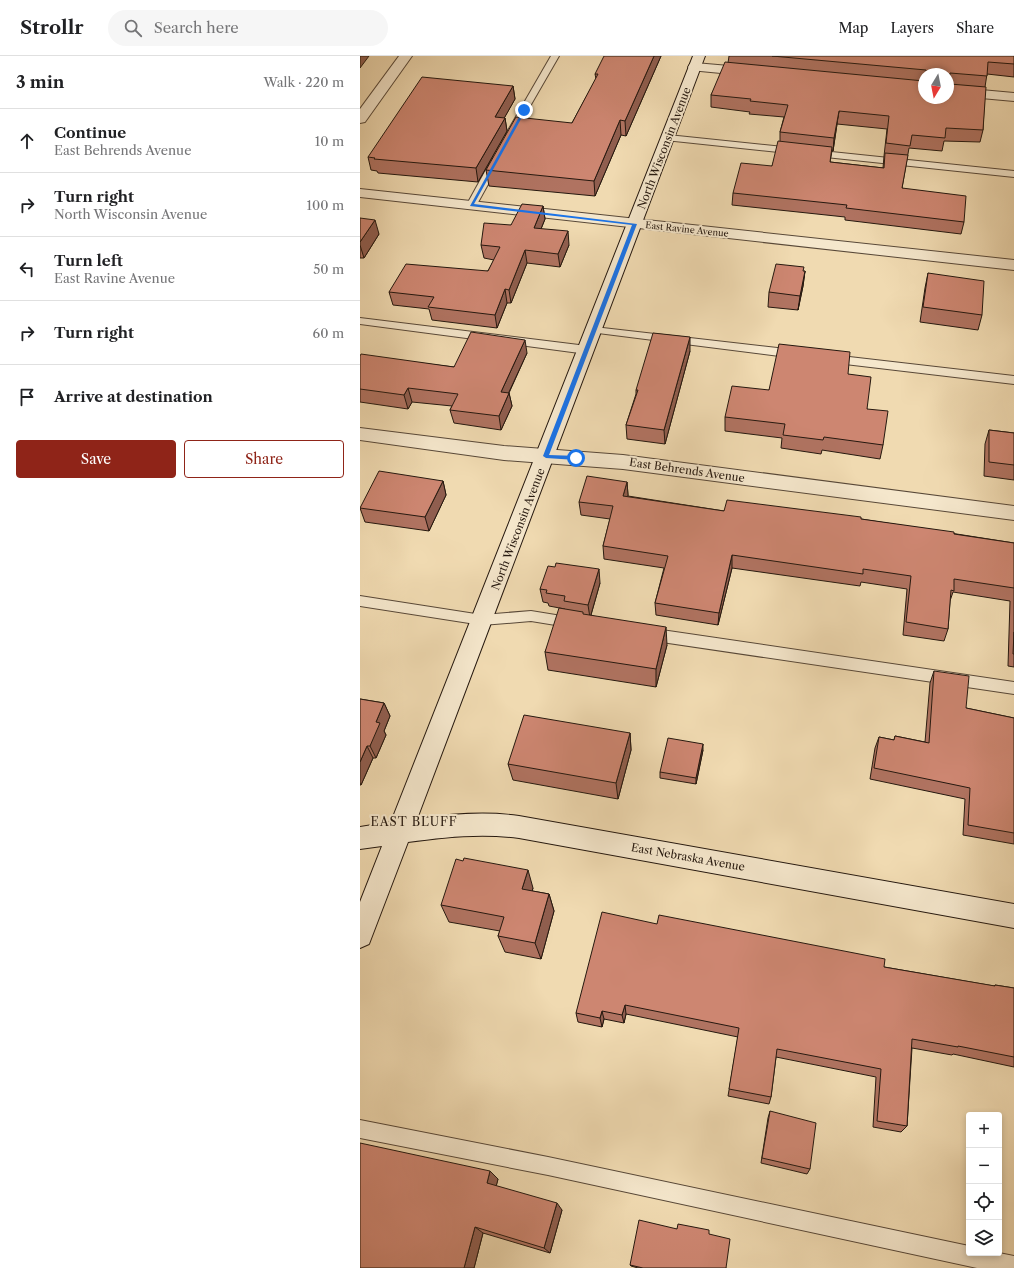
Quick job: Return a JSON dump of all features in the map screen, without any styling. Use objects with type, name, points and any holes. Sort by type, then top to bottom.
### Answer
[{"type":"street","points":[[360,119],[406,56]]},
{"type":"street","points":[[697,61],[766,74]]},
{"type":"street","name":"North Wisconsin Avenue","points":[[360,935],[587,350],[697,61]]},
{"type":"street","points":[[954,92],[1014,97]]},
{"type":"street","name":"East Ravine Avenue","points":[[360,193],[1014,265]]},
{"type":"street","name":"East Behrends Avenue","points":[[360,434],[485,451],[623,462],[1014,513]]},
{"type":"street","name":"East Nebraska Avenue","points":[[360,838],[400,833],[450,824],[496,824],[1014,916]]},
{"type":"lane","points":[[471,206],[554,56]]},
{"type":"lane","points":[[668,138],[1014,174]]},
{"type":"lane","points":[[360,322],[587,350]]},
{"type":"lane","points":[[594,330],[805,356]]},
{"type":"lane","points":[[820,357],[1014,380]]},
{"type":"lane","points":[[360,601],[482,620],[531,616],[586,624]]},
{"type":"lane","points":[[632,631],[1014,688]]},
{"type":"lane","points":[[360,1129],[548,1166],[1014,1266]]},
{"type":"building","points":[[604,56],[654,56],[625,121],[620,120],[594,181],[486,170],[516,117],[572,123],[598,74],[595,74]]},
{"type":"building","points":[[772,56],[1014,56],[1014,64],[988,62],[987,76],[954,73],[954,68],[918,68],[918,69]]},
{"type":"building","points":[[725,62],[918,80],[918,104],[954,104],[954,84],[986,87],[983,130],[946,128],[945,138],[912,135],[910,146],[886,143],[889,116],[839,111],[834,138],[780,132],[788,105],[711,95]]},
{"type":"building","points":[[422,77],[513,86],[495,117],[505,118],[476,168],[374,159],[375,158],[368,157]]},
{"type":"building","points":[[778,141],[832,147],[830,162],[884,168],[885,153],[908,155],[902,188],[966,196],[964,222],[846,208],[847,205],[733,193],[741,163],[772,166]]},
{"type":"building","points":[[522,204],[543,206],[534,228],[568,231],[558,254],[525,250],[509,290],[505,289],[495,315],[428,307],[434,297],[389,292],[406,264],[488,271],[500,247],[481,245],[484,223],[511,225]]},
{"type":"building","points":[[360,218],[375,220],[360,242]]},
{"type":"building","points":[[776,264],[804,267],[803,271],[805,271],[800,296],[769,292]]},
{"type":"building","points":[[928,273],[984,281],[982,315],[923,307]]},
{"type":"building","points":[[471,332],[525,340],[501,392],[509,393],[499,416],[450,410],[458,394],[408,388],[404,395],[360,389],[361,354],[454,367]]},
{"type":"building","points":[[653,333],[690,337],[664,430],[626,425],[638,390],[636,390]]},
{"type":"building","points":[[779,344],[850,352],[848,374],[871,377],[867,409],[888,411],[883,445],[824,437],[823,440],[783,435],[785,424],[725,417],[732,386],[769,390]]},
{"type":"building","points":[[989,430],[1014,433],[1014,465],[989,462]]},
{"type":"building","points":[[379,471],[443,481],[425,517],[360,508]]},
{"type":"building","points":[[587,476],[627,482],[623,496],[724,511],[727,500],[861,517],[861,519],[954,532],[954,534],[1014,543],[1014,588],[954,579],[954,591],[951,590],[948,629],[906,622],[911,576],[863,569],[863,574],[732,555],[719,613],[655,603],[668,556],[603,546],[613,506],[579,502]]},
{"type":"building","points":[[556,563],[599,569],[588,605],[564,601],[565,596],[546,593],[547,590],[540,589],[548,566],[555,567]]},
{"type":"building","points":[[559,608],[583,612],[583,614],[666,627],[656,669],[545,652]]},
{"type":"building","points":[[1014,632],[1014,654],[1013,654]]},
{"type":"building","points":[[934,671],[969,676],[966,708],[1014,718],[1014,833],[968,825],[970,788],[874,768],[879,737],[894,740],[895,736],[929,743]]},
{"type":"building","points":[[360,699],[384,703],[376,722],[380,723],[370,746],[367,746],[360,762]]},
{"type":"building","points":[[524,715],[630,733],[616,783],[508,764]]},
{"type":"building","points":[[668,738],[703,744],[696,778],[660,772]]},
{"type":"building","points":[[464,858],[528,870],[522,889],[549,894],[535,943],[498,936],[504,917],[441,905],[456,859],[463,861]]},
{"type":"building","points":[[602,912],[657,924],[659,915],[885,959],[884,967],[1014,988],[1014,1057],[912,1039],[907,1126],[877,1121],[881,1069],[777,1049],[771,1097],[729,1089],[739,1028],[625,1005],[622,1015],[602,1011],[600,1018],[576,1013]]},
{"type":"building","points":[[770,1111],[816,1123],[810,1169],[762,1158]]},
{"type":"building","points":[[360,1143],[490,1171],[487,1183],[557,1203],[544,1248],[475,1227],[464,1268],[360,1268]]},
{"type":"building","points":[[639,1220],[677,1229],[678,1224],[709,1230],[709,1234],[730,1239],[726,1268],[643,1268],[630,1265]]},
{"type":"district","name":"EAST BLUFF","points":[[414,821]]},
{"type":"route","points":[[524,110],[471,206],[635,224],[546,456],[576,458]]}]
